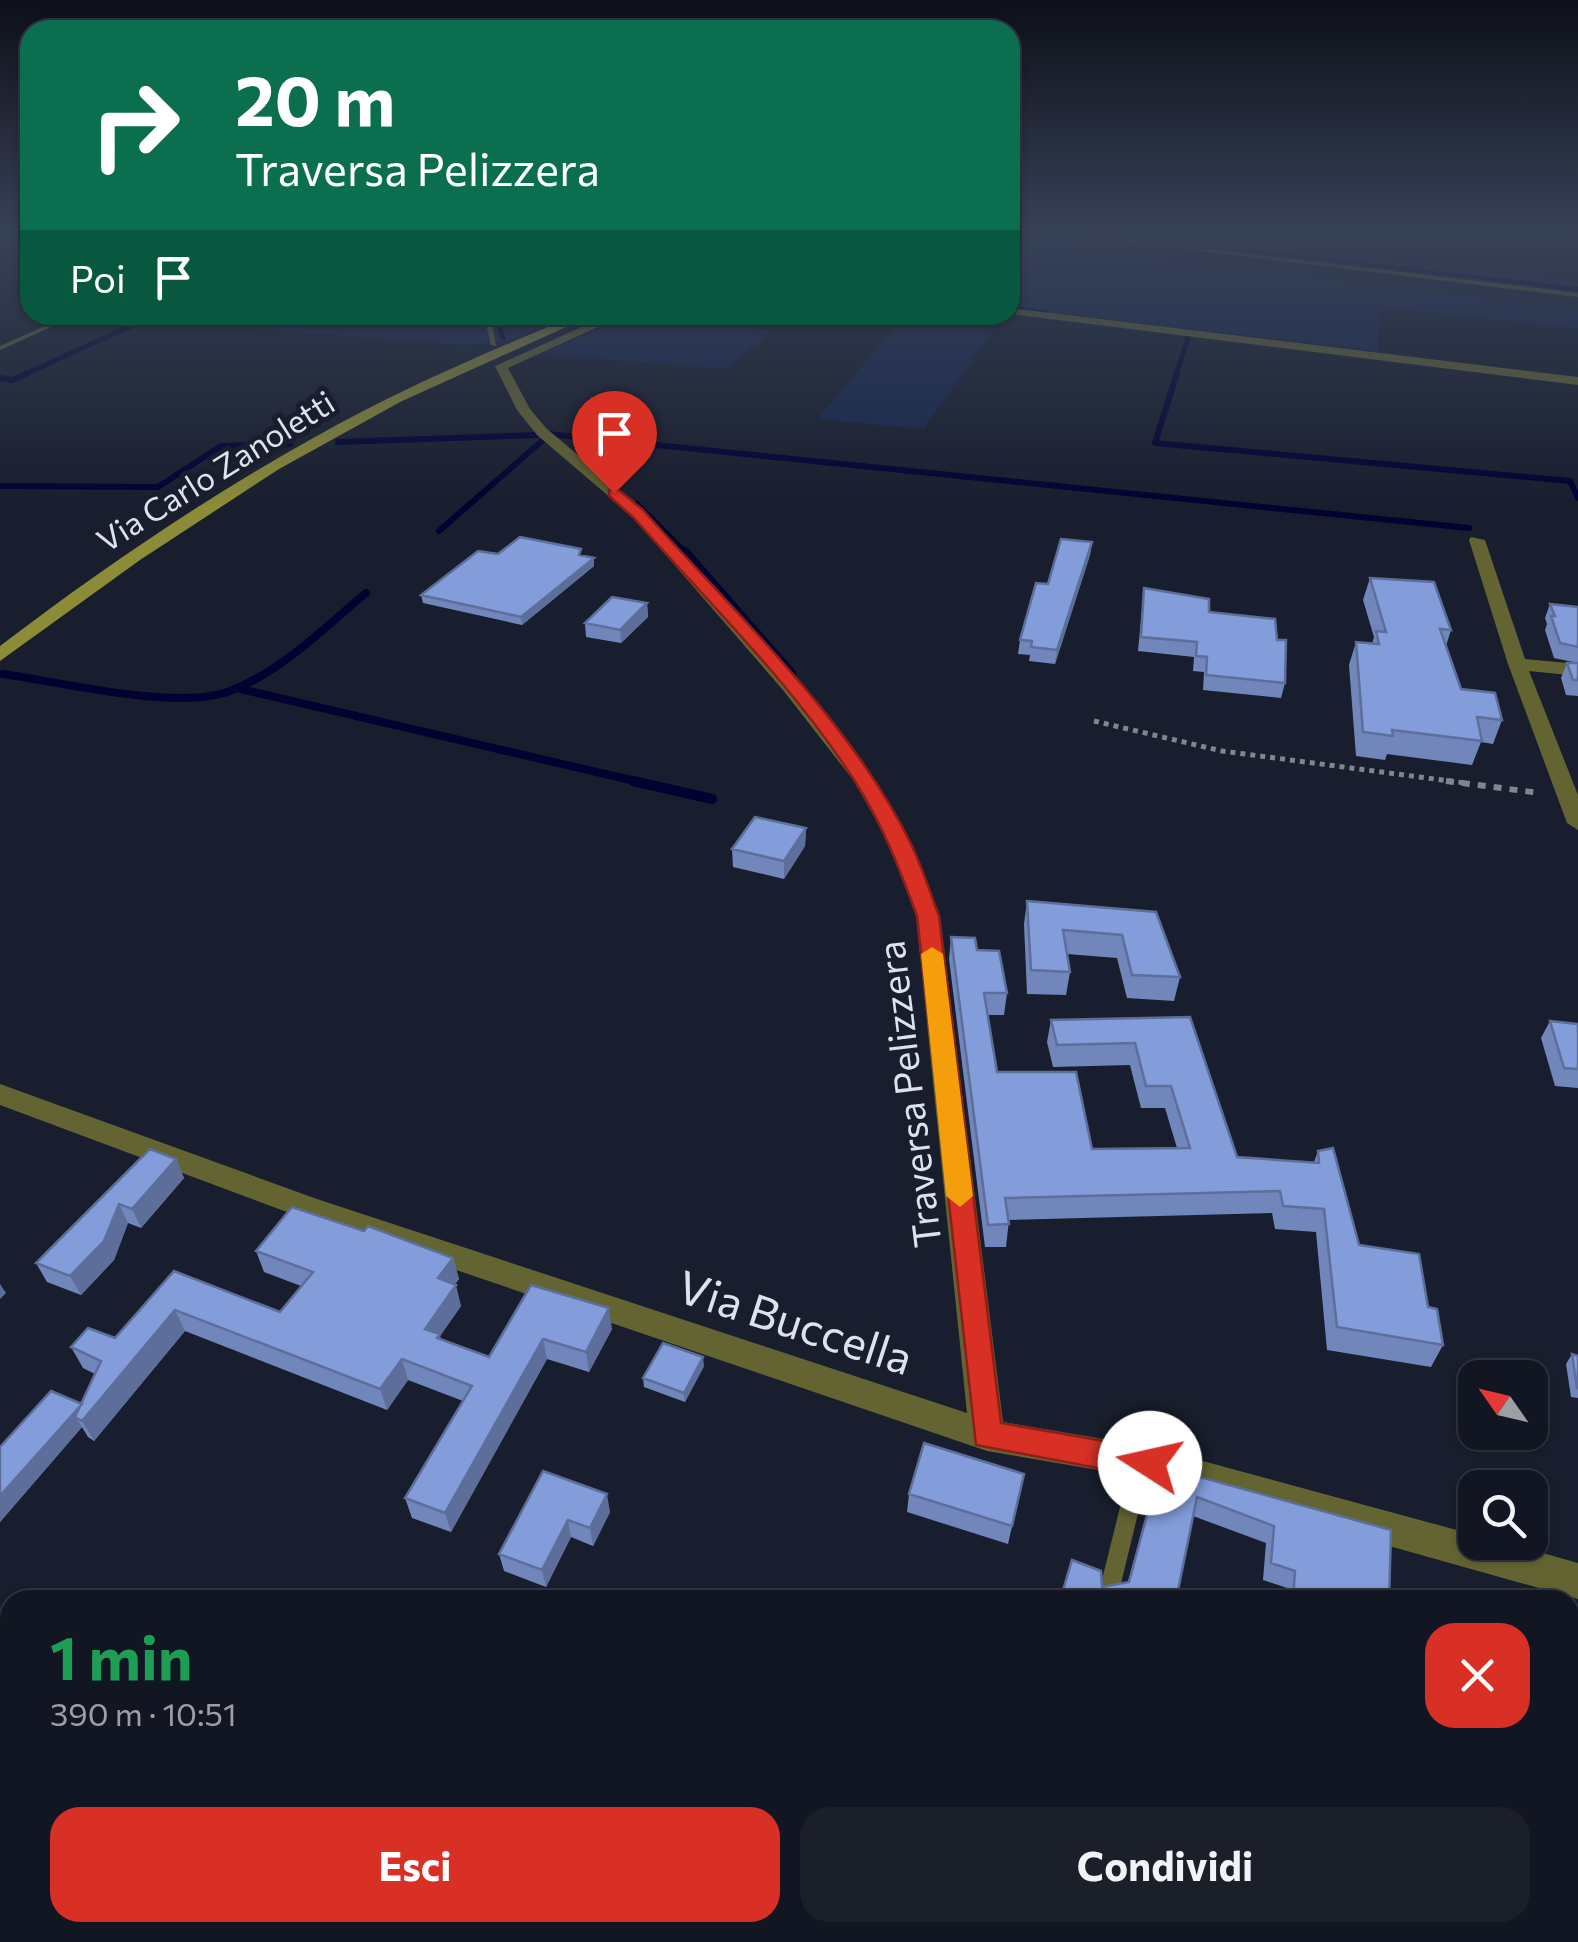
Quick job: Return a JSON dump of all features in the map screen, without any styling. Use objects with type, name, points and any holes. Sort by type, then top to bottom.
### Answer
[{"type":"main road","name":"Via Carlo Zanoletti","points":[[0,654],[120,566],[318,440],[434,381],[562,326]]},
{"type":"street","name":"Traversa Pelizzera","points":[[594,326],[502,366],[524,410],[542,432],[638,514],[790,686],[864,780],[901,845],[928,916],[987,1435]]},
{"type":"street","points":[[1122,326],[1578,380]]},
{"type":"street","points":[[1477,540],[1517,664],[1578,823]]},
{"type":"street","points":[[1517,664],[1578,670]]},
{"type":"street","name":"Via Buccella","points":[[0,1094],[325,1214],[987,1435],[1150,1463],[1578,1581]]},
{"type":"lane","points":[[0,348],[51,326]]},
{"type":"lane","points":[[489,326],[494,345]]},
{"type":"lane","points":[[1109,1590],[1132,1498],[1150,1463]]},
{"type":"path","points":[[1094,721],[1222,751],[1533,793],[1566,791]]},
{"type":"shaded area","points":[[214,326],[544,326],[507,341],[466,345]]},
{"type":"shaded area","points":[[609,326],[773,330],[726,369],[541,354]]},
{"type":"shaded area","points":[[897,326],[996,326],[924,429],[817,419]]},
{"type":"shaded area","points":[[1166,326],[1379,326],[1378,351]]},
{"type":"building","points":[[520,537],[581,549],[579,555],[594,558],[521,617],[421,595],[478,551],[498,554]]},
{"type":"building","points":[[1061,539],[1092,542],[1057,650],[1031,647],[1032,641],[1020,640],[1036,583],[1048,584]]},
{"type":"building","points":[[1370,578],[1434,582],[1451,630],[1440,629],[1461,689],[1495,693],[1502,720],[1477,717],[1482,741],[1392,730],[1393,736],[1363,732],[1356,642],[1379,644],[1376,631],[1386,632]]},
{"type":"building","points":[[1144,588],[1209,599],[1209,612],[1275,619],[1277,640],[1286,640],[1285,683],[1206,675],[1207,657],[1196,656],[1197,642],[1141,637]]},
{"type":"building","points":[[612,597],[647,603],[620,630],[585,623]]},
{"type":"building","points":[[1550,604],[1578,607],[1578,647],[1560,643]]},
{"type":"building","points":[[1567,663],[1578,663],[1578,680],[1573,680]]},
{"type":"building","points":[[755,817],[806,828],[784,861],[732,849]]},
{"type":"building","points":[[1027,901],[1156,912],[1180,977],[1132,975],[1122,935],[1063,930],[1070,972],[1031,970]]},
{"type":"building","points":[[951,937],[975,938],[977,950],[999,951],[1007,993],[984,993],[997,1072],[1076,1072],[1092,1149],[1190,1148],[1171,1086],[1146,1086],[1135,1043],[1057,1045],[1051,1020],[1190,1017],[1237,1157],[1319,1163],[1318,1151],[1333,1148],[1359,1245],[1419,1254],[1428,1307],[1437,1309],[1443,1345],[1337,1327],[1324,1209],[1283,1206],[1280,1191],[1005,1198],[1009,1224],[988,1225]]},
{"type":"building","points":[[1550,1021],[1578,1024],[1578,1069],[1564,1068]]},
{"type":"building","points":[[150,1149],[176,1159],[132,1209],[119,1204],[104,1241],[70,1276],[36,1263]]},
{"type":"building","points":[[292,1207],[364,1231],[368,1226],[453,1258],[438,1278],[456,1285],[425,1329],[440,1334],[437,1338],[489,1357],[531,1285],[609,1308],[586,1352],[543,1339],[445,1513],[405,1498],[472,1386],[402,1359],[380,1389],[175,1310],[82,1421],[75,1417],[101,1361],[71,1347],[88,1328],[115,1338],[174,1271],[280,1312],[313,1272],[256,1251]]},
{"type":"building","points":[[663,1343],[703,1357],[684,1393],[643,1378]]},
{"type":"building","points":[[1572,1354],[1578,1356],[1578,1388],[1577,1388]]},
{"type":"building","points":[[51,1391],[82,1404],[0,1496],[0,1447]]},
{"type":"building","points":[[924,1443],[1024,1474],[1012,1526],[909,1494]]},
{"type":"building","points":[[1160,1466],[1391,1530],[1389,1590],[1294,1590],[1295,1571],[1271,1563],[1274,1526],[1197,1497],[1178,1590],[1063,1590],[1072,1560],[1101,1571],[1102,1587],[1129,1582]]},
{"type":"building","points":[[543,1471],[607,1494],[590,1528],[568,1520],[542,1570],[499,1554]]},
{"type":"waterway","points":[[23,375],[132,326]]},
{"type":"waterway","points":[[499,326],[503,338]]},
{"type":"waterway","points":[[1176,375],[1190,332],[1183,331]]},
{"type":"waterway","points":[[0,378],[12,380],[28,373]]},
{"type":"waterway","points":[[1177,373],[1155,443],[1570,481],[1578,498]]},
{"type":"waterway","points":[[548,434],[1469,528]]},
{"type":"waterway","points":[[338,442],[536,435]]},
{"type":"waterway","points":[[439,531],[543,440]]},
{"type":"waterway","points":[[0,486],[158,487],[221,446],[290,444]]},
{"type":"waterway","points":[[637,504],[687,554]]},
{"type":"waterway","points":[[685,551],[792,673]]},
{"type":"waterway","points":[[237,688],[302,648],[366,593]]},
{"type":"waterway","points":[[3,674],[150,697],[207,696],[237,688]]},
{"type":"waterway","points":[[237,688],[644,783]]},
{"type":"waterway","points":[[633,781],[712,799]]},
{"type":"slow traffic","points":[[932,954],[960,1196]]},
{"type":"route","points":[[614,493],[638,514],[790,686],[864,780],[901,845],[928,916],[987,1435],[1150,1463]]}]
